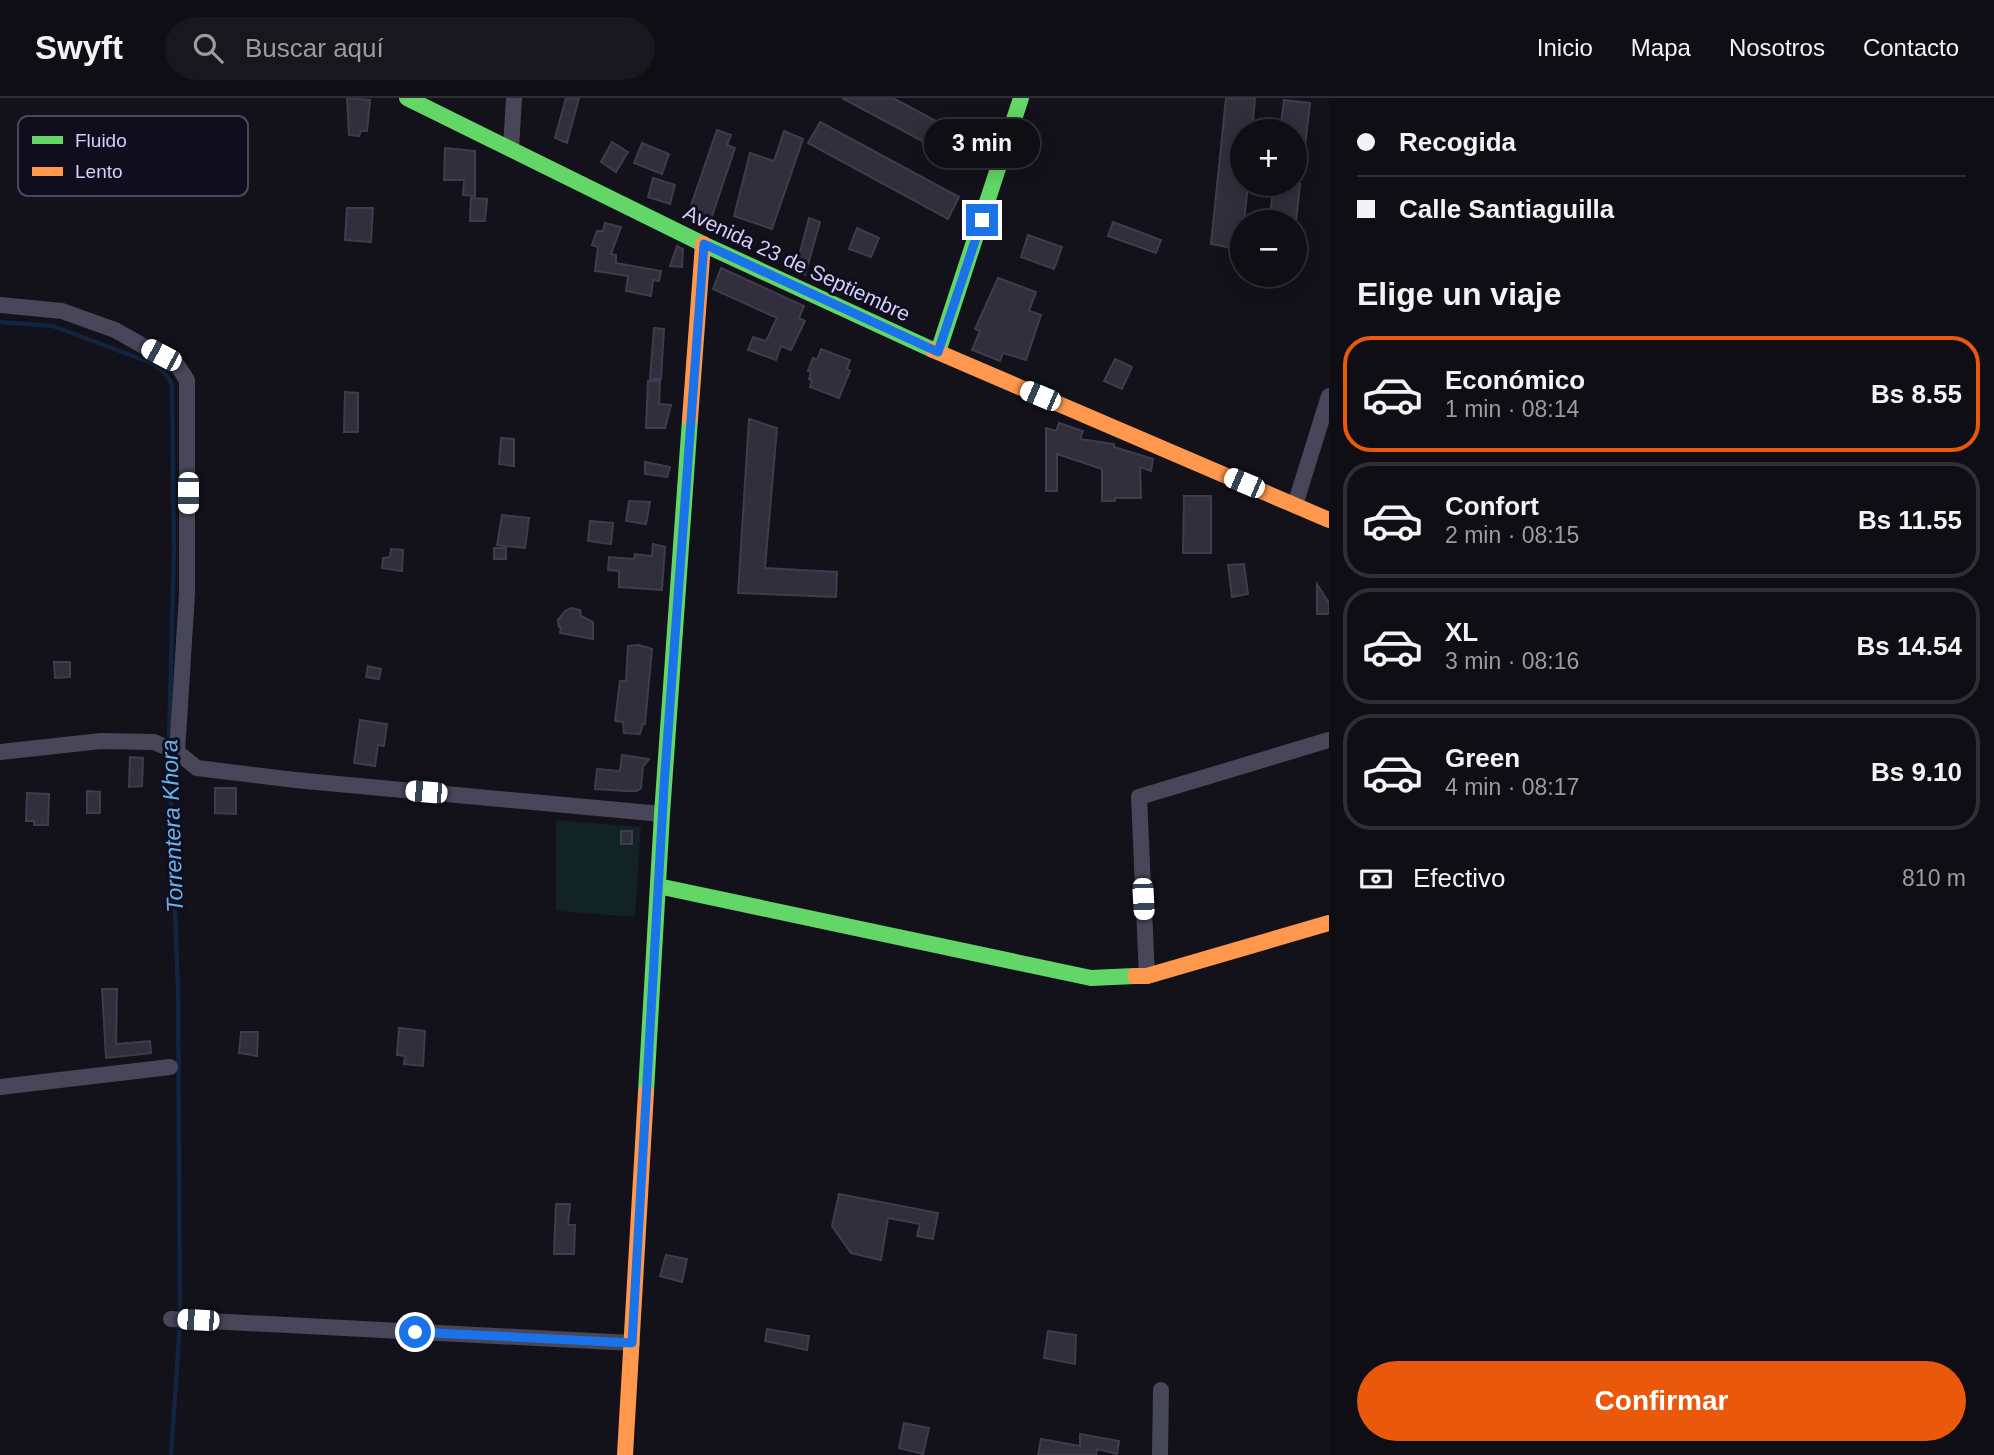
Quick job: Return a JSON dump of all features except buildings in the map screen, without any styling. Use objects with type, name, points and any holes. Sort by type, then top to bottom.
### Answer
[{"type":"street","name":"Avenida 23 de Septiembre","points":[[407,98],[704,244],[938,352],[1329,520]]},
{"type":"street","points":[[511,149],[514,98]]},
{"type":"street","points":[[938,352],[1021,98]]},
{"type":"street","points":[[625,1455],[662,814],[704,244]]},
{"type":"street","points":[[0,305],[62,312],[115,330],[177,365],[187,380],[187,594],[177,752]]},
{"type":"street","points":[[1295,505],[1329,396]]},
{"type":"street","points":[[1147,976],[1139,797],[1329,740]]},
{"type":"street","points":[[0,752],[102,741],[154,742],[177,752],[198,768],[295,780],[662,814]]},
{"type":"street","points":[[658,886],[1091,978],[1147,976],[1329,923]]},
{"type":"street","points":[[0,1087],[170,1067]]},
{"type":"street","points":[[172,1319],[632,1343]]},
{"type":"street","points":[[1160,1455],[1161,1390]]},
{"type":"shaded area","points":[[556,820],[641,827],[635,917],[556,911]]},
{"type":"waterway","name":"Torrentera Khora","points":[[0,322],[53,326],[149,362],[164,372],[172,384],[174,548],[169,745]]},
{"type":"waterway","name":"Torrentera Khora","points":[[169,753],[178,989],[180,1315]]},
{"type":"waterway","name":"Torrentera Khora","points":[[171,1455],[180,1324]]},
{"type":"traffic: fast","points":[[407,98],[703,244],[933,350]]},
{"type":"traffic: fast","points":[[938,352],[1021,98]]},
{"type":"traffic: fast","points":[[646,1092],[662,814],[690,419]]},
{"type":"traffic: fast","points":[[658,886],[1091,978],[1135,976]]},
{"type":"traffic: slow","points":[[690,419],[703,244]]},
{"type":"traffic: slow","points":[[933,350],[1329,520]]},
{"type":"traffic: slow","points":[[1135,976],[1147,976],[1329,923]]},
{"type":"traffic: slow","points":[[625,1455],[646,1092]]},
{"type":"route","points":[[415,1332],[632,1343],[664,786],[704,244],[938,352],[982,220]]}]
